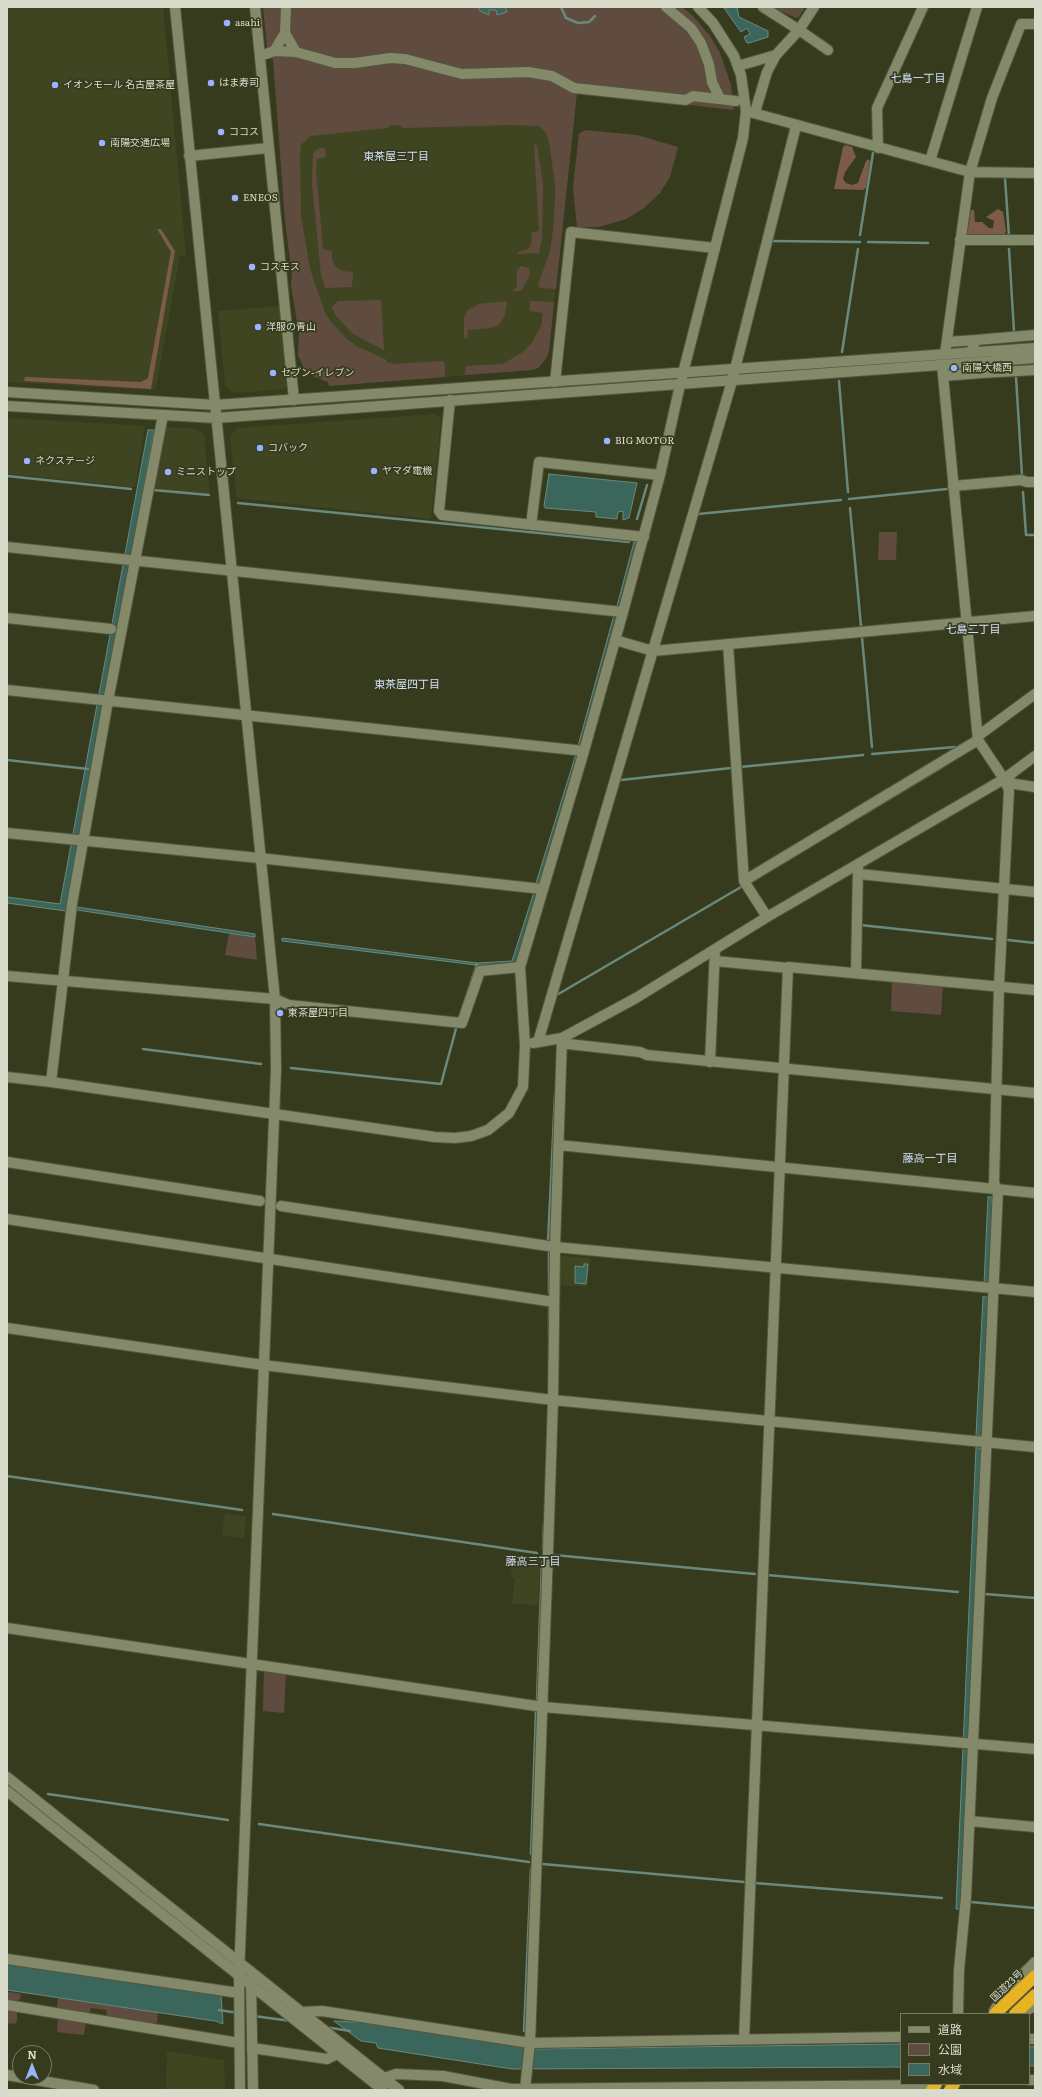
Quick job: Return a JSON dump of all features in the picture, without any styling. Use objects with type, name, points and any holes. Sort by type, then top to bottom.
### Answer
[{"type":"highway","name":"国道23号","points":[[996,2013],[1035,1976]]},
{"type":"highway","points":[[1016,2013],[1035,1995]]},
{"type":"street","points":[[175,7],[246,714],[259,858],[275,1000],[276,1070],[238,1975],[240,2090]]},
{"type":"street","points":[[255,7],[294,400]]},
{"type":"street","points":[[286,7],[285,33],[296,52]]},
{"type":"street","points":[[666,7],[691,28],[701,43],[709,64],[712,82],[720,99]]},
{"type":"street","points":[[698,7],[713,23],[727,43],[738,66],[744,94],[750,112]]},
{"type":"street","points":[[763,7],[828,50]]},
{"type":"street","points":[[7,1077],[435,1137],[455,1138],[471,1136],[488,1130],[500,1122],[509,1113],[517,1101],[523,1087],[525,1044],[520,967],[584,751],[644,537],[660,475],[683,372],[750,112],[766,72],[776,55],[798,30],[814,7]]},
{"type":"street","points":[[878,148],[877,108],[924,7]]},
{"type":"street","points":[[930,161],[977,7]]},
{"type":"street","points":[[945,354],[970,172],[992,98],[1021,24],[1035,24]]},
{"type":"street","points":[[285,33],[270,53],[296,52],[335,63],[355,63],[390,58],[405,59],[462,74],[528,72],[552,76],[574,88],[686,100],[693,96],[736,101]]},
{"type":"street","points":[[738,66],[776,55]]},
{"type":"street","points":[[750,112],[796,126],[970,172],[1035,173]]},
{"type":"street","points":[[538,1042],[732,381],[796,126]]},
{"type":"street","points":[[189,156],[268,148]]},
{"type":"street","points":[[555,382],[571,232],[715,248]]},
{"type":"street","points":[[960,240],[1035,240]]},
{"type":"street","points":[[947,342],[1035,335]]},
{"type":"street","points":[[971,352],[976,340]]},
{"type":"street","points":[[7,392],[215,405],[1035,348]]},
{"type":"street","points":[[7,406],[216,418],[1035,358]]},
{"type":"street","points":[[967,363],[981,373]]},
{"type":"street","points":[[942,365],[978,738],[1004,779],[1009,790],[998,986],[994,1184],[998,1189],[994,1288],[968,1744],[969,1821],[966,1897],[958,1970],[958,2013]]},
{"type":"street","points":[[943,376],[1035,370]]},
{"type":"street","points":[[450,400],[439,511],[442,515],[644,537]]},
{"type":"street","points":[[51,1082],[78,840],[130,560],[163,415]]},
{"type":"street","points":[[532,525],[539,462],[660,475]]},
{"type":"street","points":[[954,490],[1021,480],[1031,482]]},
{"type":"street","points":[[7,547],[231,572],[623,612]]},
{"type":"street","points":[[615,640],[654,651],[1035,616]]},
{"type":"street","points":[[7,618],[111,629]]},
{"type":"street","points":[[728,644],[744,881],[768,917]]},
{"type":"street","points":[[7,690],[246,714],[584,751]]},
{"type":"street","points":[[744,881],[978,738],[1035,694]]},
{"type":"street","points":[[525,1044],[562,1038],[636,998],[768,917],[857,869],[1004,779],[1035,756]]},
{"type":"street","points":[[1004,779],[1015,784],[1035,787]]},
{"type":"street","points":[[7,833],[259,858],[542,889]]},
{"type":"street","points":[[857,869],[1035,892]]},
{"type":"street","points":[[856,973],[857,869]]},
{"type":"street","points":[[710,1062],[715,949]]},
{"type":"street","points":[[715,961],[1035,990]]},
{"type":"street","points":[[7,976],[275,1000],[289,1005],[462,1023],[480,972],[520,967]]},
{"type":"street","points":[[744,2040],[768,1422],[776,1268],[788,968]]},
{"type":"street","points":[[562,1038],[568,1044],[710,1062],[1035,1093]]},
{"type":"street","points":[[524,2089],[530,2045],[543,1707],[553,1400],[555,1247],[562,1038]]},
{"type":"street","points":[[558,1145],[1035,1193]]},
{"type":"street","points":[[7,1162],[260,1201]]},
{"type":"street","points":[[281,1206],[555,1247],[1035,1292]]},
{"type":"street","points":[[7,1219],[554,1302]]},
{"type":"street","points":[[7,1328],[263,1365],[553,1400],[1035,1447]]},
{"type":"street","points":[[7,1628],[543,1707],[1035,1750]]},
{"type":"street","points":[[7,1777],[399,2090]]},
{"type":"street","points":[[7,1791],[238,1975],[251,1989],[279,2008],[383,2090]]},
{"type":"street","points":[[969,1821],[1035,1827]]},
{"type":"street","points":[[7,1959],[239,1993]]},
{"type":"street","points":[[993,2013],[1008,1988],[1035,1962]]},
{"type":"street","points":[[251,1972],[253,2090]]},
{"type":"street","points":[[7,2005],[239,2043]]},
{"type":"street","points":[[1022,2013],[1035,2006]]},
{"type":"street","points":[[301,2012],[322,2011],[530,2045],[900,2037]]},
{"type":"street","points":[[252,2048],[328,2059],[337,2054]]},
{"type":"street","points":[[384,2078],[396,2074],[443,2076],[497,2088],[524,2089],[935,2086]]},
{"type":"street","points":[[7,2075],[94,2090]]},
{"type":"shaded area","name":"イオンモール 名古屋茶屋","points":[[7,7],[163,7],[186,256],[180,255],[156,388],[153,390],[7,382]]},
{"type":"shaded area","points":[[273,59],[577,92],[549,351],[548,356],[538,368],[532,370],[329,386],[328,382],[313,376],[305,370],[298,355],[299,334],[291,285],[292,275],[285,220]]},
{"type":"shaded area","points":[[845,145],[852,147],[856,157],[845,172],[843,179],[846,183],[852,185],[858,183],[866,161],[868,159],[870,161],[866,188],[863,190],[834,189],[843,147]]},
{"type":"shaded area","points":[[998,209],[1003,212],[1006,231],[1004,236],[966,234],[971,210],[974,210],[975,222],[982,222],[989,228],[993,228],[994,221],[986,217]]},
{"type":"shaded area","points":[[157,229],[161,229],[175,251],[151,389],[24,381],[25,377],[141,382],[148,378],[171,252]]},
{"type":"shaded area","points":[[280,306],[287,386],[285,389],[234,393],[225,386],[218,311]]},
{"type":"shaded area","points":[[436,414],[441,418],[431,519],[237,498],[230,437],[237,428]]},
{"type":"shaded area","points":[[7,418],[145,426],[135,487],[7,474]]},
{"type":"shaded area","points":[[166,427],[197,429],[204,435],[210,495],[153,489],[163,430]]},
{"type":"shaded area","points":[[559,1256],[590,1258],[587,1287],[560,1285]]},
{"type":"shaded area","points":[[225,1514],[246,1516],[244,1538],[222,1535]]},
{"type":"shaded area","points":[[513,1555],[540,1559],[538,1606],[512,1603],[515,1578],[511,1577]]},
{"type":"shaded area","points":[[167,2051],[224,2060],[225,2090],[166,2090]]},
{"type":"green space","points":[[263,7],[682,7],[693,16],[710,36],[720,53],[731,85],[734,110],[577,92],[556,289],[540,288],[538,285],[550,251],[555,200],[555,184],[549,142],[546,133],[539,126],[511,125],[403,128],[398,125],[391,125],[387,128],[310,136],[301,145],[301,216],[310,269],[325,313],[347,339],[356,346],[385,359],[387,362],[395,364],[442,361],[445,363],[445,377],[329,386],[328,382],[313,376],[305,370],[298,355],[299,334],[291,285],[292,275],[285,220],[273,59],[268,58]]},
{"type":"green space","points":[[772,7],[805,7],[799,17],[796,18]]},
{"type":"green space","points":[[585,130],[637,135],[678,147],[670,177],[660,193],[643,209],[626,219],[599,227],[577,227],[573,187],[579,134]]},
{"type":"green space","points":[[534,144],[537,146],[543,184],[542,239],[539,253],[517,254],[518,252],[528,249],[531,245],[532,232],[539,231]]},
{"type":"green space","points":[[320,148],[325,148],[326,157],[317,159],[316,171],[323,249],[332,251],[332,260],[336,267],[343,271],[353,272],[352,287],[325,288],[321,275],[312,183],[313,155],[314,151]]},
{"type":"green space","points":[[521,266],[529,268],[530,275],[521,291],[512,291],[517,287],[517,271]]},
{"type":"green space","points":[[381,300],[384,350],[353,334],[335,315],[332,307],[338,301]]},
{"type":"green space","points":[[507,301],[505,315],[499,325],[490,328],[468,330],[467,339],[464,337],[464,317],[468,310],[479,304]]},
{"type":"green space","points":[[530,301],[554,302],[549,351],[545,360],[538,368],[532,370],[465,375],[466,366],[503,364],[523,352],[531,344],[541,326],[543,313],[530,311]]},
{"type":"green space","points":[[879,532],[897,532],[896,560],[878,560]]},
{"type":"green space","points":[[229,933],[255,937],[257,960],[225,955]]},
{"type":"green space","points":[[892,980],[943,985],[941,1015],[891,1011]]},
{"type":"green space","points":[[264,1670],[286,1673],[284,1713],[263,1711]]},
{"type":"green space","points":[[7,1992],[18,1993],[21,1995],[20,1999],[16,2002],[7,2001]]},
{"type":"green space","points":[[58,1998],[158,2012],[157,2022],[153,2025],[107,2017],[106,2010],[91,2008],[89,2014],[57,2009]]},
{"type":"green space","points":[[7,2007],[17,2011],[17,2021],[15,2024],[7,2023]]},
{"type":"green space","points":[[58,2018],[86,2022],[84,2035],[57,2032]]},
{"type":"water","points":[[478,7],[505,7],[507,12],[497,15],[496,10],[489,10],[489,15],[480,11]]},
{"type":"water","points":[[737,7],[739,17],[768,31],[768,37],[747,43],[744,37],[750,34],[747,28],[741,32],[724,8]]},
{"type":"water","points":[[148,430],[154,430],[66,911],[7,903],[7,897],[60,904]]},
{"type":"water","points":[[549,474],[637,483],[629,518],[623,520],[623,511],[618,512],[617,519],[596,517],[596,512],[545,508],[544,506]]},
{"type":"water","points":[[634,542],[637,543],[620,606],[617,606]]},
{"type":"water","points":[[614,615],[617,617],[582,746],[578,746]]},
{"type":"water","points":[[576,754],[579,756],[539,883],[536,883]]},
{"type":"water","points":[[534,892],[536,894],[517,960],[513,964],[476,965],[282,941],[282,938],[477,963],[512,961]]},
{"type":"water","points":[[77,907],[255,934],[255,937],[77,910]]},
{"type":"water","points":[[988,1197],[992,1197],[989,1284],[984,1284]]},
{"type":"water","points":[[584,1264],[588,1264],[586,1284],[575,1283],[575,1266],[584,1267]]},
{"type":"water","points":[[983,1297],[989,1297],[982,1435],[976,1436]]},
{"type":"water","points":[[976,1447],[981,1449],[962,1909],[956,1909]]},
{"type":"water","points":[[7,1963],[221,1995],[223,2024],[215,2021],[7,1990]]},
{"type":"water","points":[[334,2021],[373,2023],[532,2049],[900,2044],[900,2067],[512,2069],[378,2048],[376,2043],[361,2041]]},
{"type":"water","points":[[1035,2046],[1035,2066],[1030,2066],[1030,2047]]},
{"type":"waterway","points":[[561,7],[566,18],[578,23],[589,22],[595,16]]},
{"type":"waterway","points":[[860,235],[873,153]]},
{"type":"waterway","points":[[1005,178],[1009,236]]},
{"type":"waterway","points":[[771,241],[860,242]]},
{"type":"waterway","points":[[868,242],[928,243]]},
{"type":"waterway","points":[[842,352],[858,249]]},
{"type":"waterway","points":[[1009,249],[1014,331]]},
{"type":"waterway","points":[[1016,377],[1022,475]]},
{"type":"waterway","points":[[839,381],[848,492]]},
{"type":"waterway","points":[[7,476],[131,489]]},
{"type":"waterway","points":[[637,519],[647,485]]},
{"type":"waterway","points":[[849,499],[947,489]]},
{"type":"waterway","points":[[153,490],[209,495]]},
{"type":"waterway","points":[[1023,492],[1026,535],[1035,535]]},
{"type":"waterway","points":[[698,514],[841,500]]},
{"type":"waterway","points":[[238,503],[629,542]]},
{"type":"waterway","points":[[850,508],[861,626]]},
{"type":"waterway","points":[[862,637],[872,747]]},
{"type":"waterway","points":[[872,754],[955,747]]},
{"type":"waterway","points":[[740,767],[863,755]]},
{"type":"waterway","points":[[7,760],[88,769]]},
{"type":"waterway","points":[[621,780],[731,768]]},
{"type":"waterway","points":[[861,816],[941,768]]},
{"type":"waterway","points":[[555,996],[741,887]]},
{"type":"waterway","points":[[860,925],[992,939]]},
{"type":"waterway","points":[[1008,940],[1035,943]]},
{"type":"waterway","points":[[461,1012],[477,964]]},
{"type":"waterway","points":[[291,1068],[441,1084],[457,1025]]},
{"type":"waterway","points":[[143,1049],[261,1064]]},
{"type":"waterway","points":[[548,1243],[555,1095]]},
{"type":"waterway","points":[[549,1251],[549,1293]]},
{"type":"waterway","points":[[549,1307],[549,1334]]},
{"type":"waterway","points":[[7,1476],[242,1510]]},
{"type":"waterway","points":[[273,1514],[537,1553]]},
{"type":"waterway","points":[[543,1549],[544,1523]]},
{"type":"waterway","points":[[554,1555],[755,1574]]},
{"type":"waterway","points":[[537,1701],[542,1562]]},
{"type":"waterway","points":[[767,1575],[958,1592]]},
{"type":"waterway","points":[[985,1594],[1035,1598]]},
{"type":"waterway","points":[[531,1854],[536,1712]]},
{"type":"waterway","points":[[48,1794],[228,1820]]},
{"type":"waterway","points":[[259,1824],[529,1862]]},
{"type":"waterway","points":[[543,1864],[744,1882]]},
{"type":"waterway","points":[[524,2031],[531,1869]]},
{"type":"waterway","points":[[755,1883],[942,1898]]},
{"type":"waterway","points":[[971,1902],[1035,1908]]},
{"type":"waterway","points":[[219,2010],[238,2013]]},
{"type":"waterway","points":[[254,2016],[291,2021]]},
{"type":"waterway","points":[[325,2027],[350,2031]]},
{"type":"place","name":"asahi","points":[[227,23]]},
{"type":"place","name":"はま寿司","points":[[211,83]]},
{"type":"place","name":"イオンモール 名古屋茶屋","points":[[55,85]]},
{"type":"place","name":"ココス","points":[[221,132]]},
{"type":"place","name":"南陽交通広場","points":[[102,143]]},
{"type":"place","name":"ENEOS","points":[[235,198]]},
{"type":"place","name":"コスモス","points":[[252,267]]},
{"type":"place","name":"洋服の青山","points":[[258,327]]},
{"type":"place","name":"南陽大橋西","points":[[954,368]]},
{"type":"place","name":"セブン-イレブン","points":[[273,373]]},
{"type":"place","name":"BIG MOTOR","points":[[607,441]]},
{"type":"place","name":"コバック","points":[[260,448]]},
{"type":"place","name":"ネクステージ","points":[[27,461]]},
{"type":"place","name":"ヤマダ電機","points":[[374,471]]},
{"type":"place","name":"ミニストップ","points":[[168,472]]},
{"type":"place","name":"東茶屋四丁目","points":[[280,1013]]},
{"type":"district","name":"七島一丁目","points":[[918,79]]},
{"type":"district","name":"東茶屋三丁目","points":[[396,157]]},
{"type":"district","name":"七島二丁目","points":[[973,630]]},
{"type":"district","name":"東茶屋四丁目","points":[[407,685]]},
{"type":"district","name":"藤高一丁目","points":[[930,1159]]},
{"type":"district","name":"藤高三丁目","points":[[533,1562]]}]
